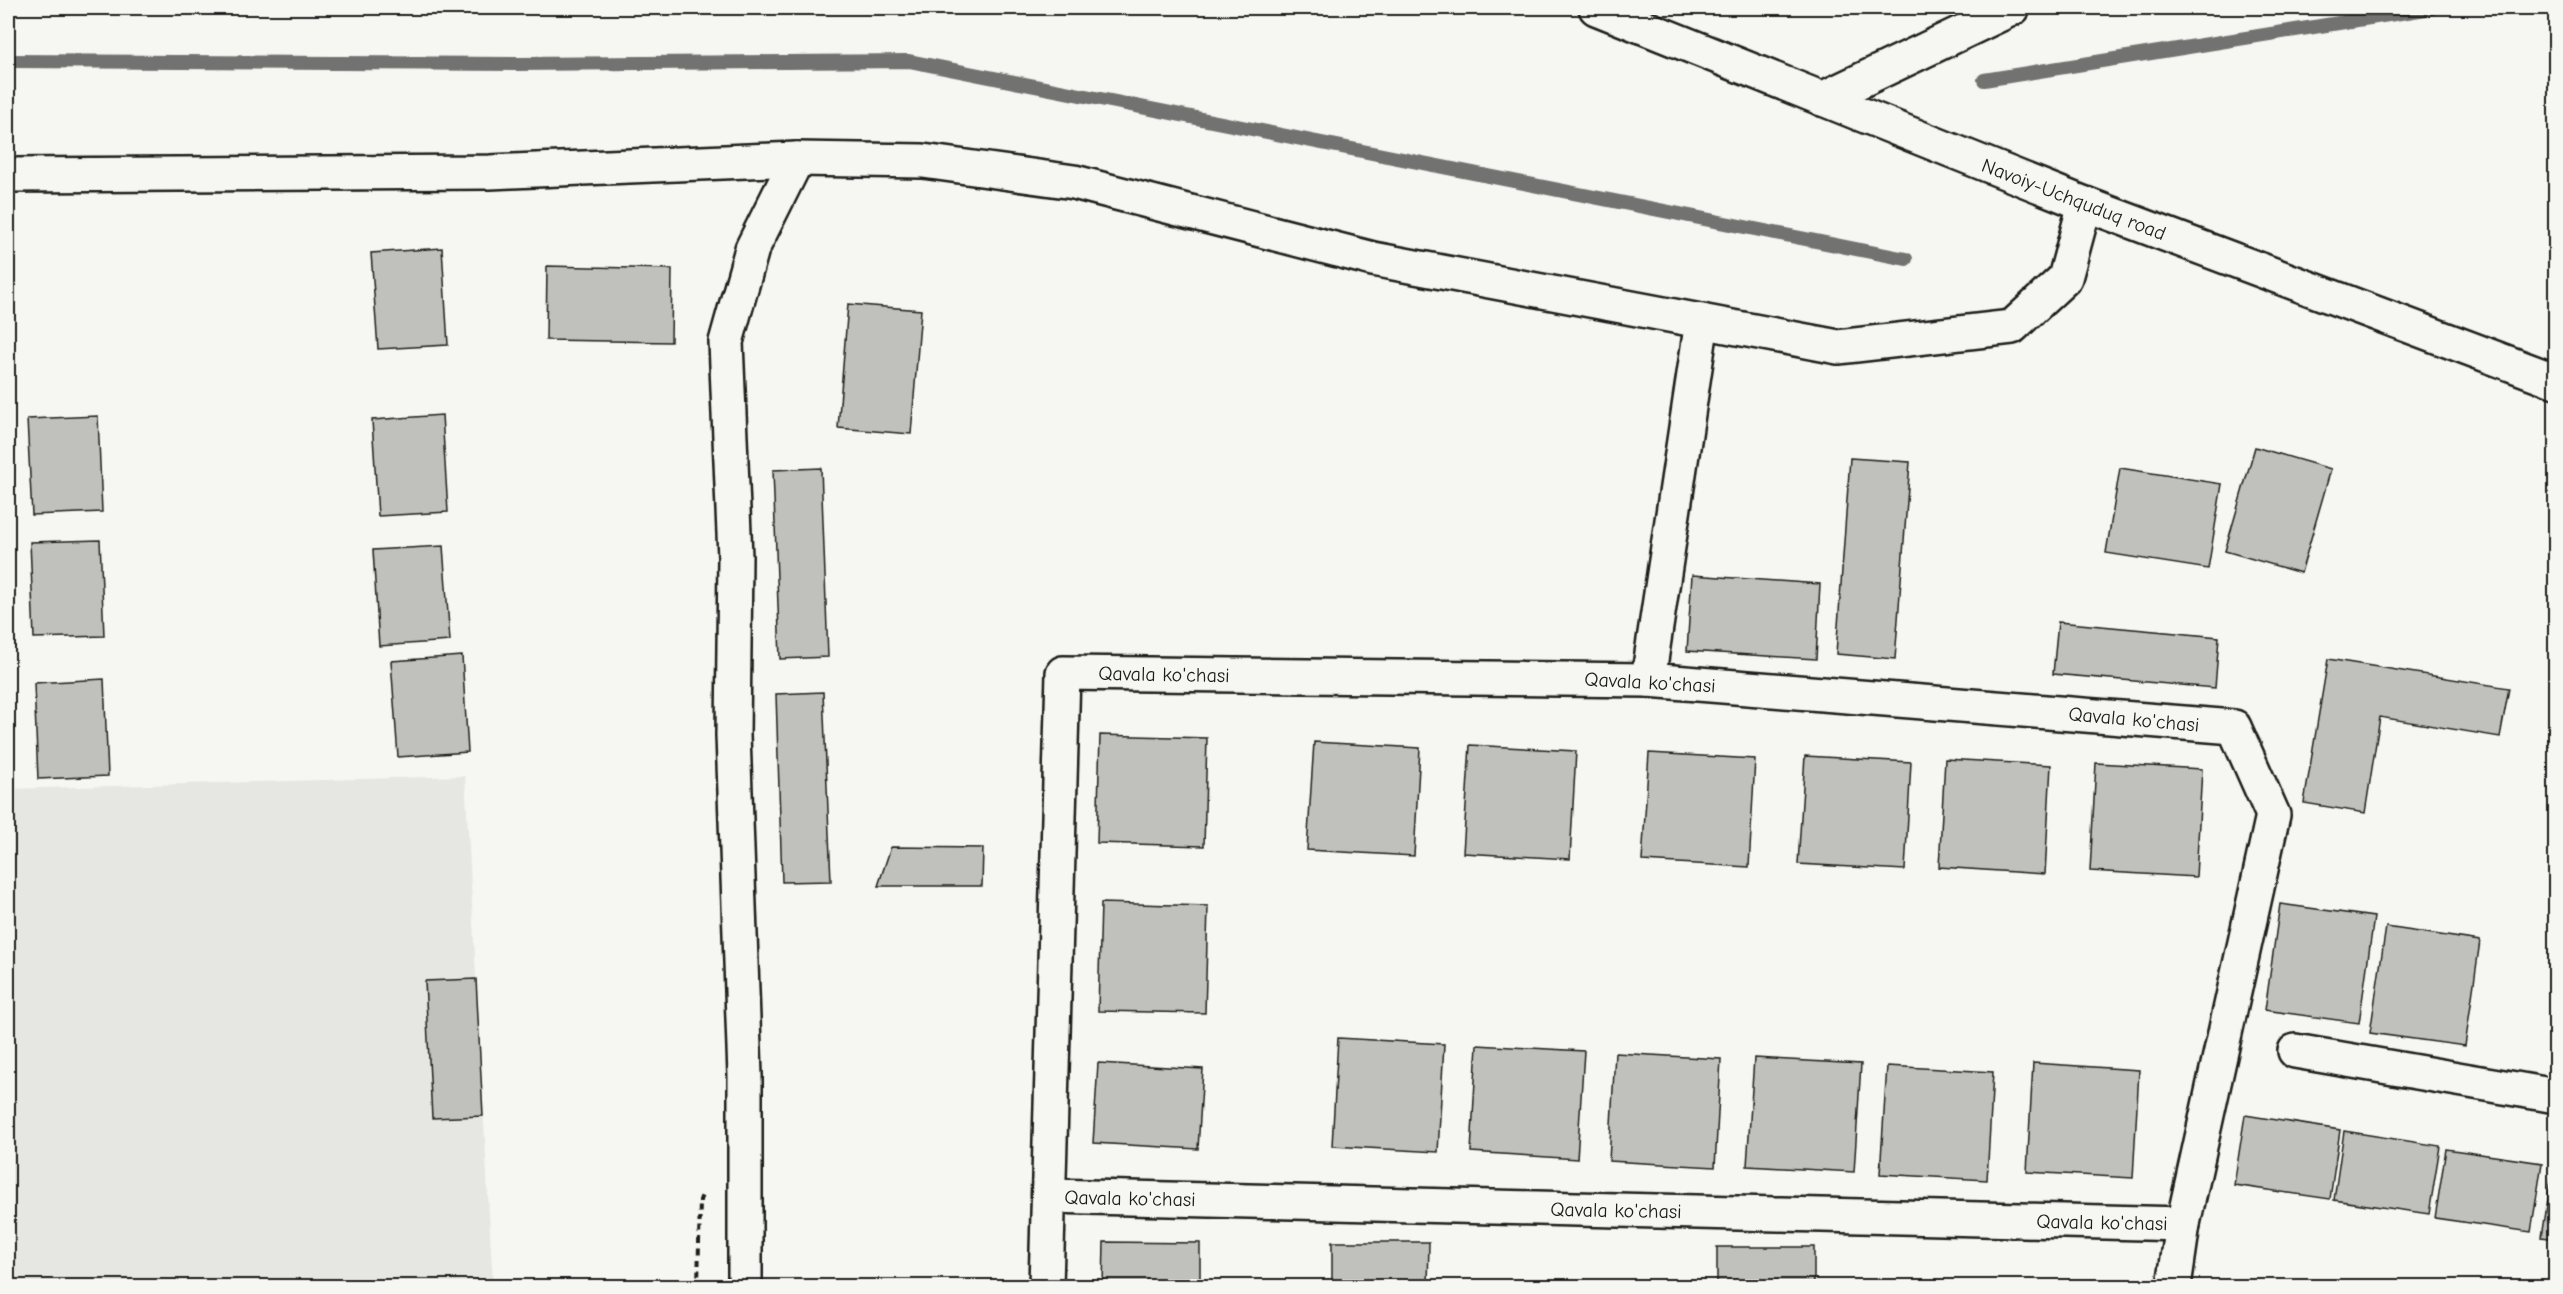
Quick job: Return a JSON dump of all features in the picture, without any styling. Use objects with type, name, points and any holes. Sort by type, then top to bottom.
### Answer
[{"type":"main road","name":"Navoiy-Uchquduq road","points":[[1596,8],[2085,204],[2556,381]]},
{"type":"main road","points":[[1822,99],[2013,8]]},
{"type":"main road","points":[[8,175],[490,172],[797,159],[923,161],[1074,182],[1373,260],[1838,347],[2012,327],[2065,278],[2085,204]]},
{"type":"main road","points":[[745,1287],[744,1076],[734,735],[735,557],[726,342],[752,249],[797,159]]},
{"type":"main road","points":[[1648,680],[1702,321]]},
{"type":"main road","name":"Qavala ko'chasi","points":[[1063,673],[1648,680],[2234,727],[2273,815],[2183,1224],[1049,1196],[1063,673]]},
{"type":"main road","points":[[2295,1052],[2556,1096]]},
{"type":"main road","points":[[1046,1287],[1049,1196]]},
{"type":"main road","points":[[2174,1287],[2183,1224]]},
{"type":"shaded area","points":[[465,776],[493,1286],[8,1286],[8,789]]},
{"type":"building","points":[[442,248],[448,345],[378,349],[371,253]]},
{"type":"building","points":[[547,266],[672,269],[671,342],[546,340]]},
{"type":"building","points":[[848,304],[921,310],[911,434],[838,428]]},
{"type":"building","points":[[442,415],[448,512],[378,516],[372,420]]},
{"type":"building","points":[[98,416],[102,512],[32,515],[27,419]]},
{"type":"building","points":[[2255,447],[2331,469],[2301,573],[2225,551]]},
{"type":"building","points":[[1850,458],[1910,462],[1895,659],[1836,654]]},
{"type":"building","points":[[821,468],[828,657],[780,659],[773,470]]},
{"type":"building","points":[[2120,468],[2222,484],[2208,569],[2106,553]]},
{"type":"building","points":[[100,540],[104,636],[34,638],[30,542]]},
{"type":"building","points":[[443,546],[450,641],[379,646],[373,550]]},
{"type":"building","points":[[1692,575],[1820,584],[1816,659],[1687,651]]},
{"type":"building","points":[[2058,622],[2219,637],[2215,688],[2053,674]]},
{"type":"building","points":[[462,656],[468,752],[398,757],[391,661]]},
{"type":"building","points":[[2328,659],[2509,688],[2500,737],[2380,717],[2365,813],[2304,803]]},
{"type":"building","points":[[104,679],[108,776],[38,779],[34,683]]},
{"type":"building","points":[[823,692],[831,881],[782,882],[776,694]]},
{"type":"building","points":[[1100,735],[1207,738],[1204,846],[1097,843]]},
{"type":"building","points":[[1314,742],[1420,748],[1414,856],[1307,850]]},
{"type":"building","points":[[1470,745],[1576,751],[1570,859],[1463,853]]},
{"type":"building","points":[[1649,753],[1755,759],[1749,867],[1642,861]]},
{"type":"building","points":[[1805,756],[1911,762],[1905,870],[1798,864]]},
{"type":"building","points":[[1945,759],[2051,765],[2045,874],[1939,867]]},
{"type":"building","points":[[2096,763],[2202,769],[2196,877],[2090,871]]},
{"type":"building","points":[[891,847],[983,848],[982,886],[878,886]]},
{"type":"building","points":[[1101,903],[1208,906],[1205,1013],[1098,1011]]},
{"type":"building","points":[[2280,904],[2374,917],[2359,1023],[2265,1010]]},
{"type":"building","points":[[2386,927],[2480,941],[2465,1046],[2370,1033]]},
{"type":"building","points":[[476,979],[483,1116],[432,1118],[425,981]]},
{"type":"building","points":[[1338,1038],[1444,1044],[1438,1152],[1332,1146]]},
{"type":"building","points":[[1477,1045],[1584,1051],[1577,1159],[1471,1152]]},
{"type":"building","points":[[1615,1053],[1721,1059],[1715,1167],[1609,1161]]},
{"type":"building","points":[[1754,1058],[1861,1064],[1854,1172],[1747,1166]]},
{"type":"building","points":[[1098,1063],[1203,1069],[1198,1149],[1093,1143]]},
{"type":"building","points":[[2033,1063],[2139,1070],[2133,1178],[2027,1172]]},
{"type":"building","points":[[1887,1066],[1993,1072],[1987,1180],[1880,1174]]},
{"type":"building","points":[[2245,1115],[2340,1130],[2330,1199],[2234,1185]]},
{"type":"building","points":[[2344,1131],[2440,1146],[2429,1214],[2334,1200]]},
{"type":"building","points":[[2446,1149],[2542,1163],[2531,1232],[2435,1218]]},
{"type":"building","points":[[2553,1167],[2556,1167],[2556,1239],[2542,1237]]},
{"type":"building","points":[[1104,1242],[1200,1243],[1200,1286],[1103,1286]]},
{"type":"building","points":[[1332,1242],[1429,1242],[1428,1286],[1332,1286]]},
{"type":"building","points":[[1717,1247],[1814,1247],[1814,1286],[1717,1286]]},
{"type":"waterway","points":[[1984,80],[2432,8]]},
{"type":"waterway","points":[[8,61],[516,64],[909,61],[1906,259]]}]
